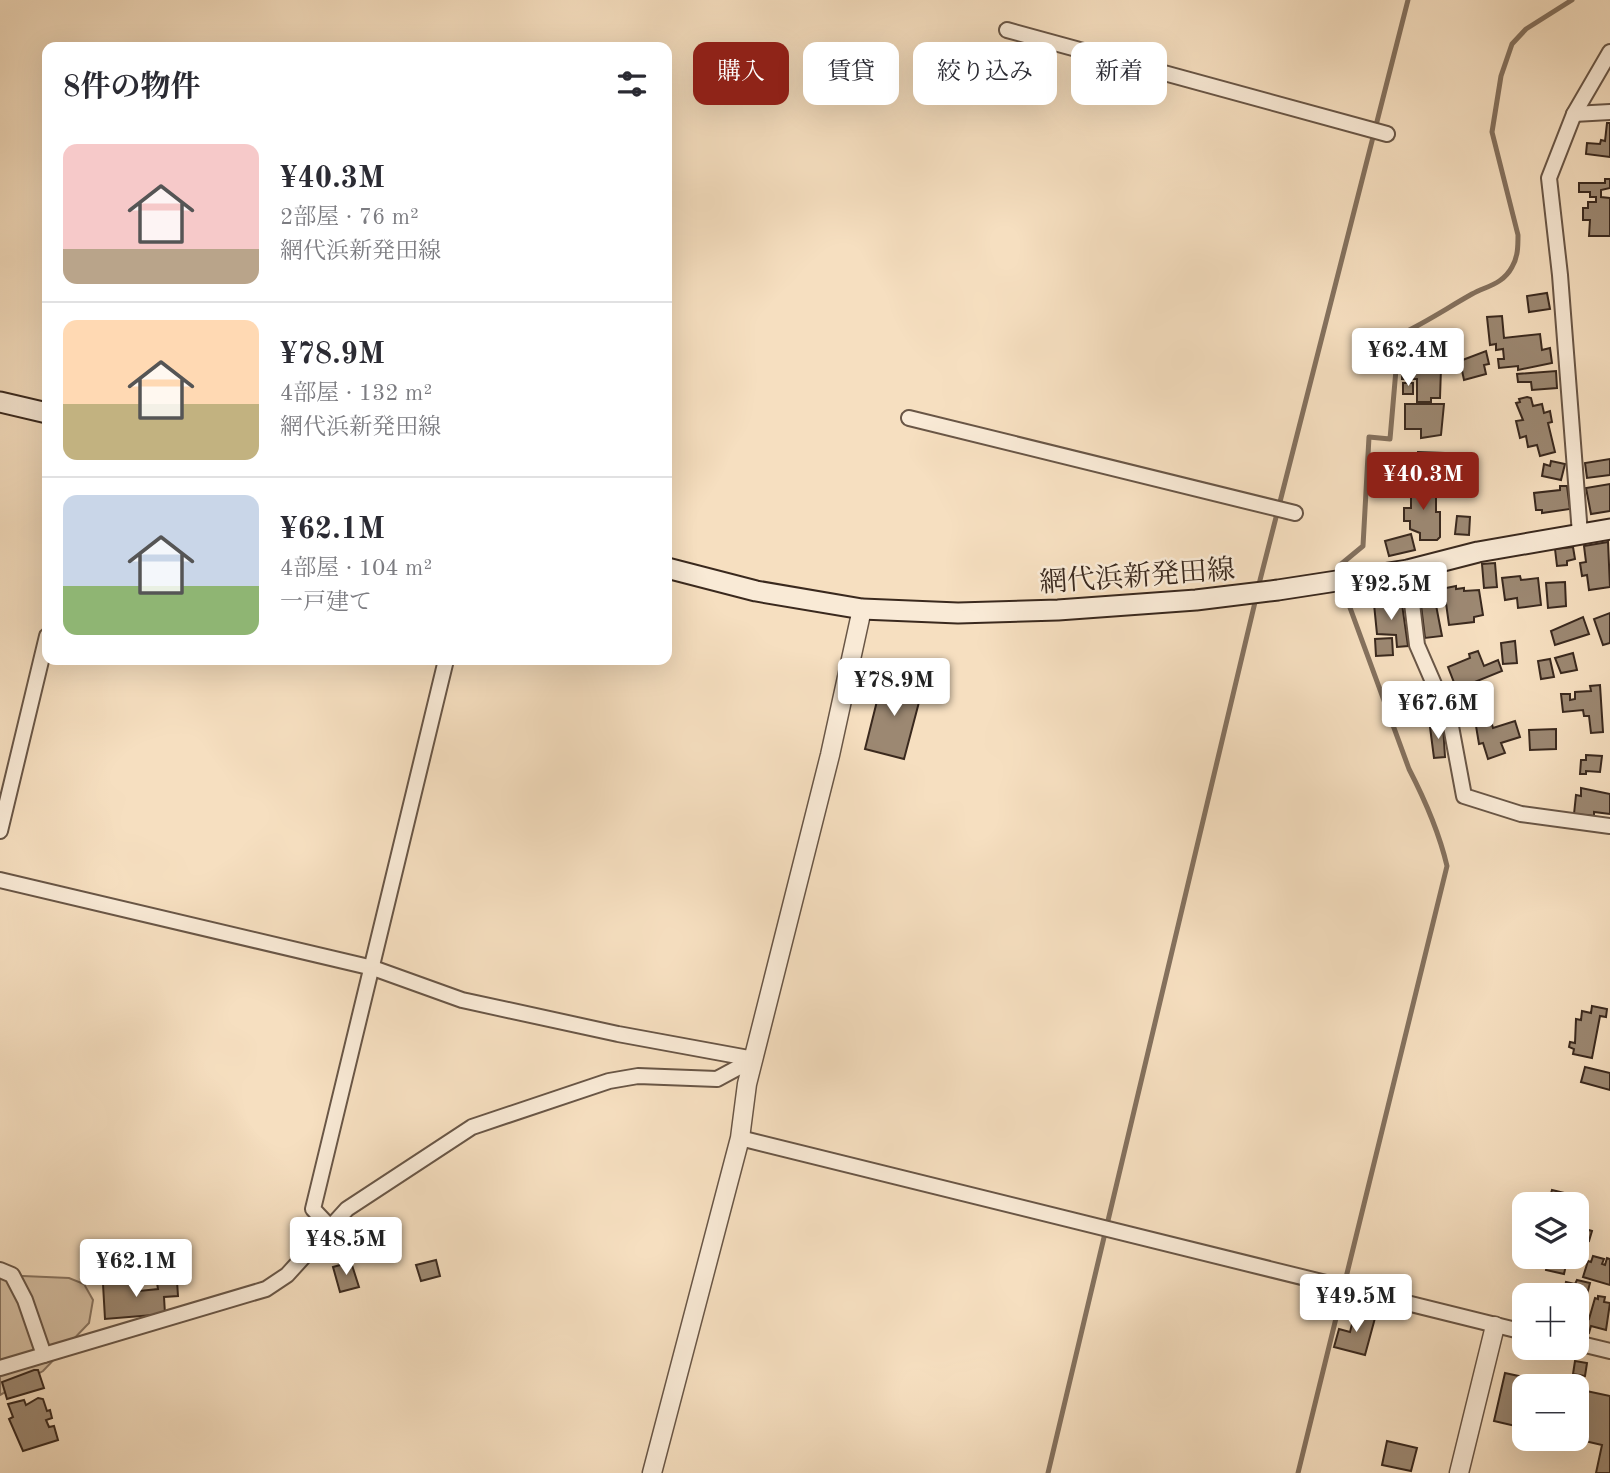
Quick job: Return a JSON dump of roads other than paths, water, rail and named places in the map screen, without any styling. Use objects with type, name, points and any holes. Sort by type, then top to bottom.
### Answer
[{"type":"main road","points":[[0,402],[42,412]]},
{"type":"main road","name":"網代浜新発田線","points":[[672,569],[756,591],[862,609],[958,613],[1086,608],[1227,597],[1408,570],[1478,552],[1610,529]]},
{"type":"street","points":[[1007,30],[1387,134]]},
{"type":"street","points":[[1580,534],[1560,275],[1549,178],[1574,114],[1610,52]]},
{"type":"street","points":[[1574,114],[1610,112]]},
{"type":"street","points":[[909,418],[1296,513]]},
{"type":"street","points":[[1408,570],[1417,645],[1450,721],[1464,796],[1521,814],[1610,826]]},
{"type":"street","points":[[653,1473],[740,1138],[747,1084],[830,755],[862,609]]},
{"type":"street","points":[[0,831],[42,657]]},
{"type":"street","points":[[329,1226],[313,1209],[445,665]]},
{"type":"street","points":[[0,880],[373,968],[462,1000],[618,1034],[754,1059]]},
{"type":"street","points":[[0,1368],[265,1289],[287,1275],[347,1209],[472,1127],[609,1081],[638,1076],[717,1079],[754,1059]]},
{"type":"street","points":[[740,1138],[1512,1330]]},
{"type":"street","points":[[0,1270],[12,1275],[25,1300],[44,1355]]},
{"type":"street","points":[[1459,1473],[1495,1326]]},
{"type":"street","points":[[1589,1346],[1610,1351]]},
{"type":"waterway","points":[[1258,588],[1408,0]]},
{"type":"waterway","points":[[1340,565],[1363,546],[1369,437],[1390,439],[1399,335],[1499,281],[1514,263],[1518,235],[1492,132],[1501,76],[1512,44],[1526,29],[1572,0]]},
{"type":"waterway","points":[[1298,1473],[1447,866],[1436,829],[1409,769],[1345,594]]},
{"type":"waterway","points":[[1048,1473],[1256,598]]}]
